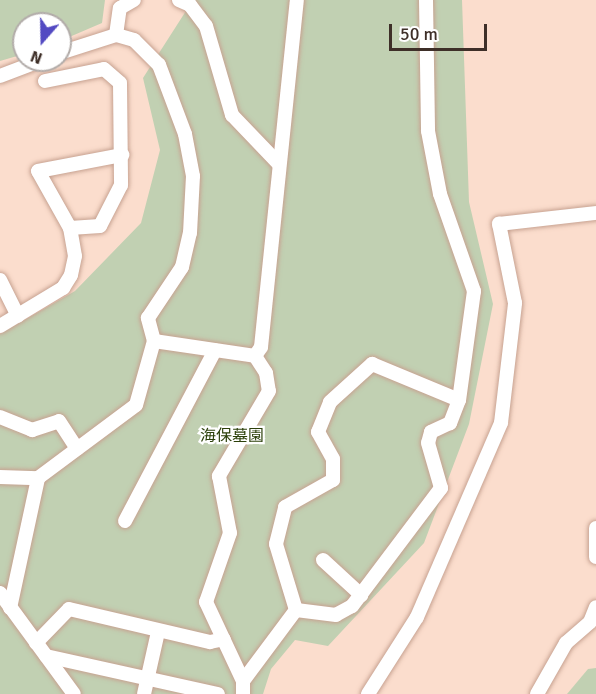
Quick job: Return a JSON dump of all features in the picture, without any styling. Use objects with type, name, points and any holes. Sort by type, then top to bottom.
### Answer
[{"type":"street","points":[[116,35],[120,8],[134,0]]},
{"type":"street","points":[[179,0],[190,5],[206,26],[232,115],[279,164]]},
{"type":"street","points":[[255,356],[261,346],[297,0]]},
{"type":"street","points":[[296,610],[336,615],[361,595],[441,488],[428,443],[431,432],[450,423],[459,400],[474,291],[440,194],[428,131],[426,0]]},
{"type":"street","points":[[0,477],[38,478],[136,405],[154,340],[148,318],[182,267],[193,176],[185,134],[159,65],[134,40],[116,35],[72,49]]},
{"type":"street","points":[[45,81],[104,69],[120,83],[121,185],[100,226],[70,228]]},
{"type":"street","points":[[0,326],[63,288],[75,256],[70,228],[38,171],[122,155]]},
{"type":"street","points":[[368,694],[417,617],[501,423],[515,303],[499,224],[596,213]]},
{"type":"street","points":[[0,280],[18,316]]},
{"type":"street","points":[[154,340],[255,356]]},
{"type":"street","points":[[125,521],[215,350]]},
{"type":"street","points":[[243,688],[224,639],[206,602],[230,533],[219,476],[269,391],[255,356]]},
{"type":"street","points":[[296,610],[276,544],[285,507],[333,480],[333,459],[318,432],[330,402],[372,364],[459,400]]},
{"type":"street","points":[[0,417],[32,430],[59,421],[77,449]]},
{"type":"street","points":[[10,608],[38,478]]},
{"type":"street","points":[[596,528],[596,557]]},
{"type":"street","points":[[323,560],[361,595]]},
{"type":"street","points":[[0,593],[74,694]]},
{"type":"street","points":[[537,694],[566,643],[590,622],[596,607]]},
{"type":"street","points":[[36,643],[69,609],[158,632],[210,642],[224,639]]},
{"type":"street","points":[[243,688],[296,610]]},
{"type":"street","points":[[144,694],[158,632]]},
{"type":"street","points":[[46,656],[148,676],[218,694]]},
{"type":"green space","points":[[0,0],[105,0],[102,23],[72,36],[72,12],[12,12],[12,58],[0,61]]},
{"type":"green space","name":"海保墓園","points":[[193,0],[462,0],[469,202],[493,304],[469,424],[424,543],[328,646],[295,640],[271,669],[263,694],[0,694],[0,334],[75,291],[141,223],[160,150],[143,78]]},
{"type":"green space","points":[[596,668],[596,694],[567,694],[588,669]]}]
